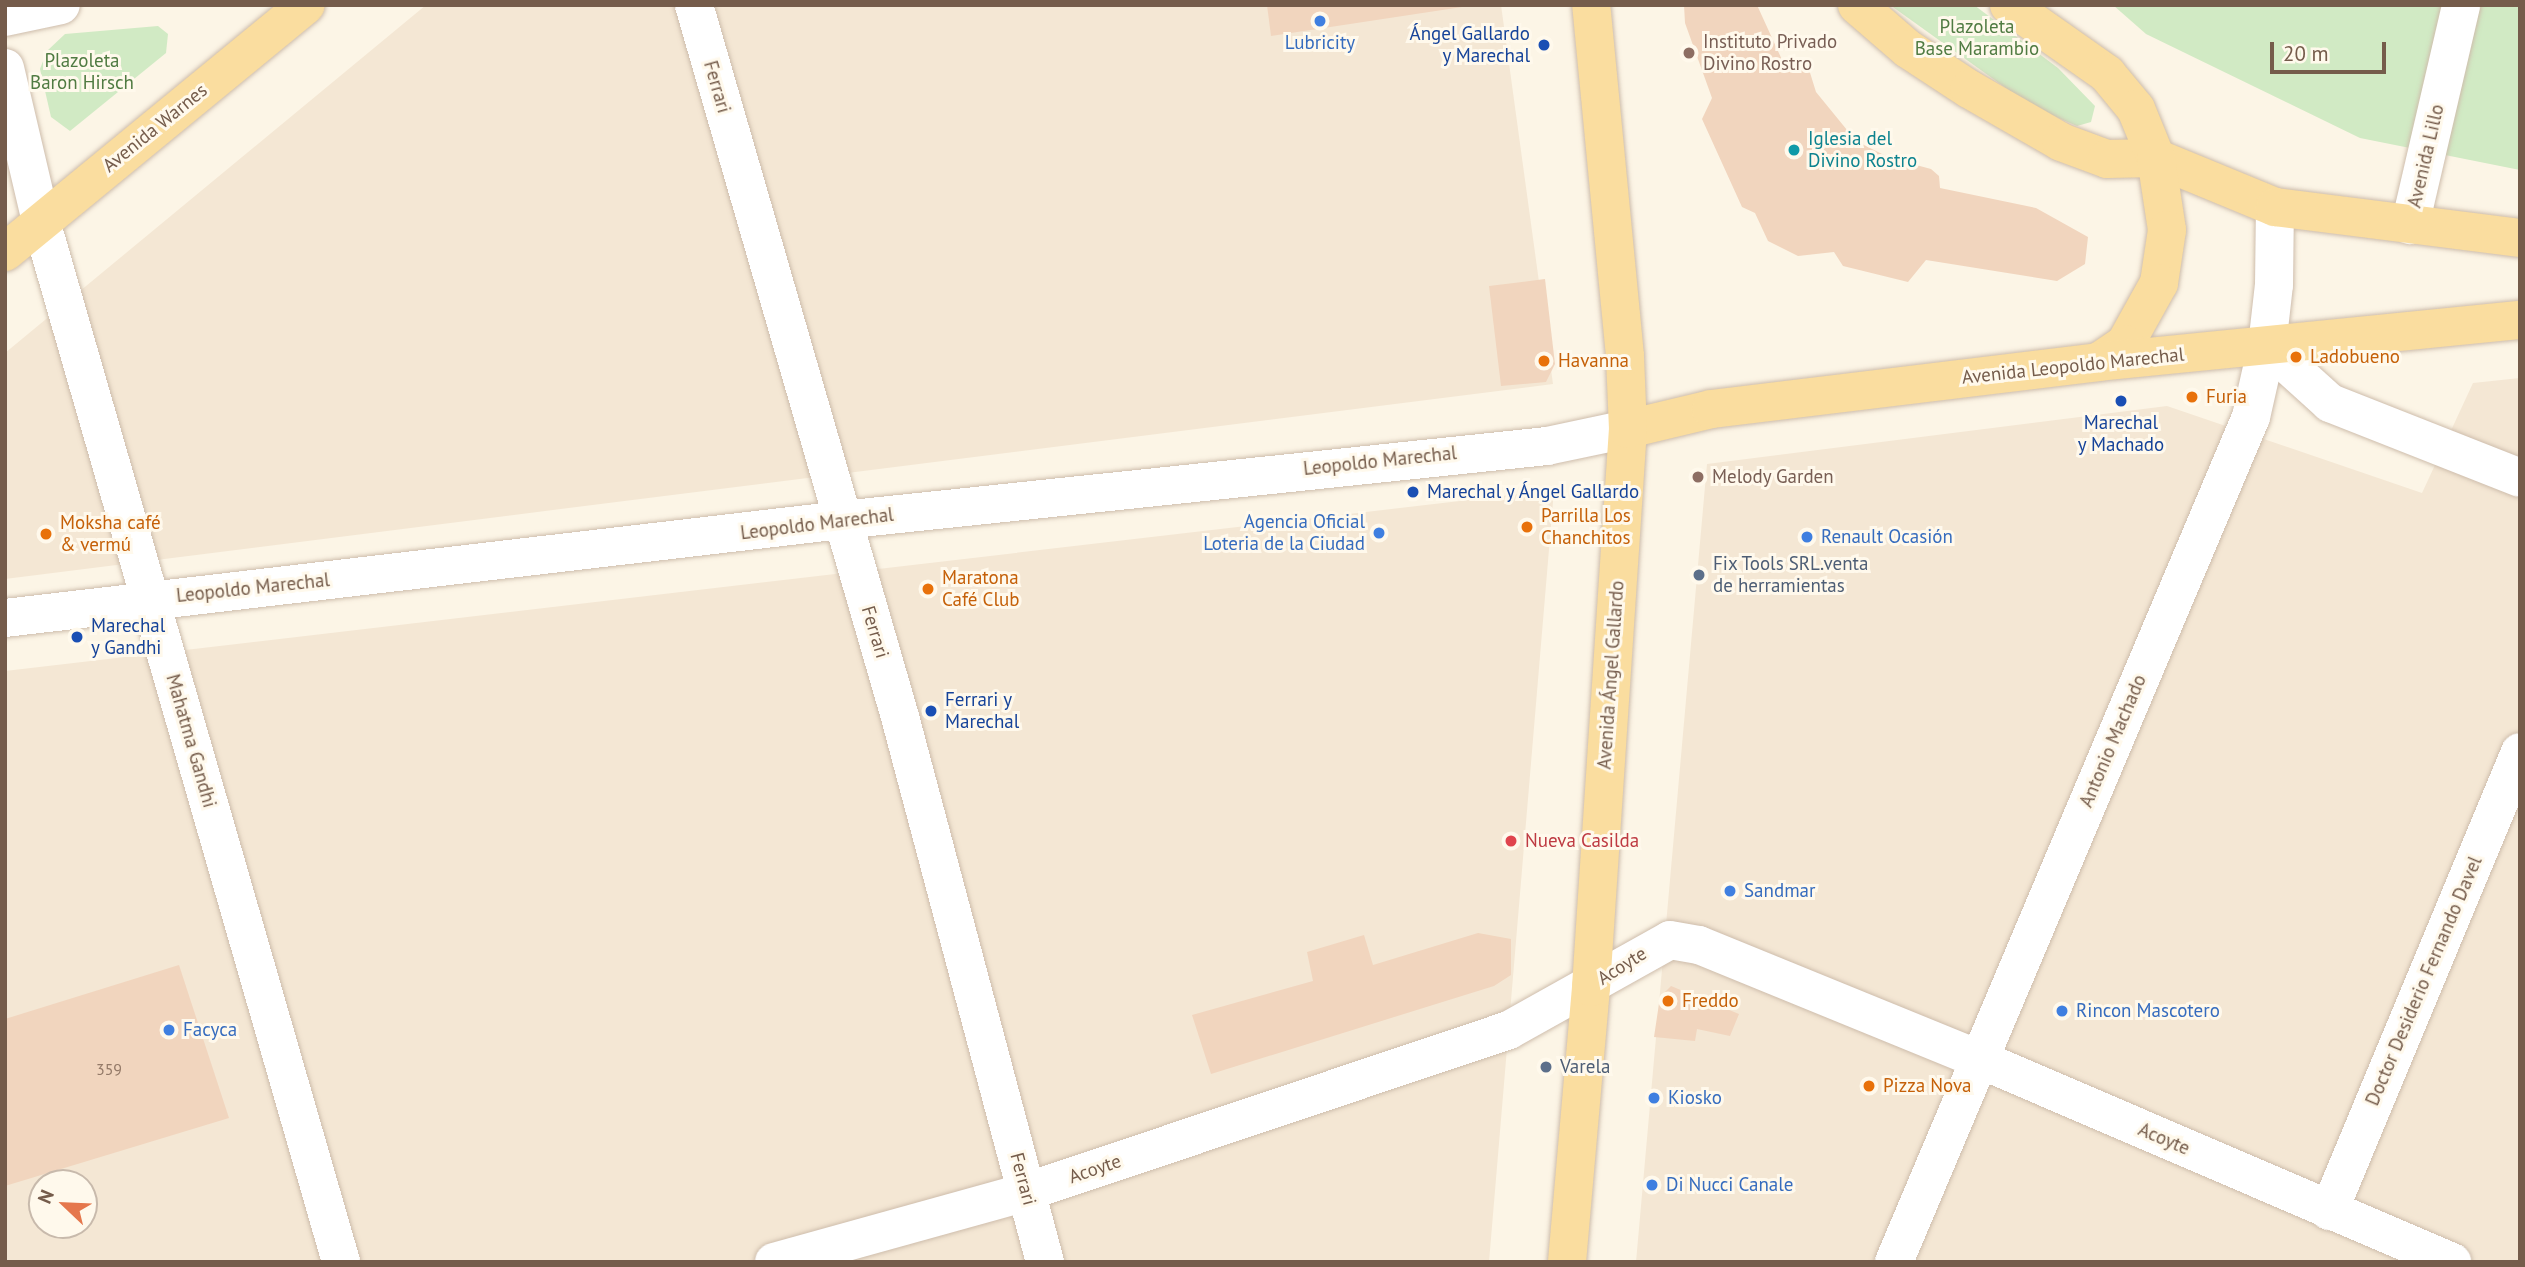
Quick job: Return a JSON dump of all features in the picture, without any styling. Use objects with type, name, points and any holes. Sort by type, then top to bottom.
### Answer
[{"type":"main road","name":"Avenida Warnes","points":[[5,252],[306,5]]},
{"type":"main road","name":"Avenida Ángel Gallardo","points":[[1567,1262],[1591,986],[1628,429],[1625,356],[1591,5]]},
{"type":"main road","points":[[1857,5],[1928,62],[2061,142],[2107,159],[2156,158],[2275,207],[2520,238]]},
{"type":"main road","points":[[2009,5],[2107,74],[2136,109],[2156,158],[2167,230],[2159,284],[2124,344],[2098,362]]},
{"type":"main road","name":"Avenida Leopoldo Marechal","points":[[1628,429],[1711,409],[2098,362],[2520,320]]},
{"type":"street","points":[[5,17],[61,5]]},
{"type":"street","name":"Ferrari","points":[[694,5],[900,717],[1045,1262]]},
{"type":"street","name":"Avenida Lillo","points":[[2410,225],[2461,5]]},
{"type":"street","name":"Mahatma Gandhi","points":[[5,68],[41,221],[341,1262]]},
{"type":"street","name":"Antonio Machado","points":[[1894,1262],[2250,417],[2267,346],[2274,285],[2275,207]]},
{"type":"street","points":[[2267,346],[2330,403],[2520,478]]},
{"type":"street","name":"Leopoldo Marechal","points":[[5,618],[842,520],[1547,446],[1628,429]]},
{"type":"street","name":"Doctor Desiderio Fernando Davel","points":[[2329,1211],[2520,752]]},
{"type":"street","name":"Acoyte","points":[[774,1262],[1026,1192],[1509,1030],[1591,986],[1659,943],[1670,940],[1699,944],[1979,1059],[2452,1262]]},
{"type":"shaded area","points":[[426,5],[1501,5],[1553,384],[5,579],[5,353]]},
{"type":"shaded area","points":[[2520,378],[2520,1262],[1636,1262],[1707,464],[2167,406],[2422,493],[2473,383]]},
{"type":"shaded area","points":[[1554,490],[1489,1262],[5,1262],[5,671]]},
{"type":"green space","name":"Plazoleta Base Marambio","points":[[1890,5],[1974,5],[2058,68],[2095,106],[2091,122],[2077,126],[2031,106]]},
{"type":"green space","points":[[2113,5],[2520,5],[2520,170],[2360,138],[2146,34]]},
{"type":"green space","name":"Plazoleta Baron Hirsch","points":[[158,26],[168,34],[166,53],[70,131],[51,117],[40,69],[47,51],[65,34]]},
{"type":"building","name":"Lubricity","points":[[1267,5],[1462,5],[1462,7],[1271,36]]},
{"type":"building","name":"Iglesia del Divino Rostro","points":[[1684,5],[1757,5],[1783,62],[1800,58],[1807,63],[1816,92],[1856,141],[1890,158],[1931,169],[1939,176],[1940,188],[2036,208],[2088,237],[2085,264],[2057,281],[1926,260],[1908,282],[1843,266],[1834,252],[1798,256],[1768,241],[1755,213],[1742,207],[1702,119],[1712,98],[1685,23]]},
{"type":"building","points":[[1545,279],[1555,364],[1546,382],[1501,386],[1489,286]]},
{"type":"building","points":[[1478,933],[1511,939],[1511,975],[1494,986],[1211,1074],[1192,1015],[1313,981],[1307,952],[1364,935],[1373,965]]},
{"type":"building","points":[[179,965],[229,1118],[61,1169],[28,1169],[28,1179],[5,1186],[5,1019]]},
{"type":"building","points":[[1671,986],[1739,1014],[1730,1036],[1697,1029],[1695,1041],[1654,1037],[1660,997]]},
{"type":"place","name":"Lubricity","points":[[1320,21]]},
{"type":"place","name":"Ángel Gallardo y Marechal","points":[[1544,45]]},
{"type":"place","name":"Instituto Privado Divino Rostro","points":[[1689,53]]},
{"type":"place","name":"Iglesia del Divino Rostro","points":[[1794,150]]},
{"type":"place","name":"Ladobueno","points":[[2296,357]]},
{"type":"place","name":"Havanna","points":[[1544,361]]},
{"type":"place","name":"Furia","points":[[2192,397]]},
{"type":"place","name":"Marechal y Machado","points":[[2121,401]]},
{"type":"place","name":"Melody Garden","points":[[1698,477]]},
{"type":"place","name":"Marechal y Ángel Gallardo","points":[[1413,492]]},
{"type":"place","name":"Parrilla Los Chanchitos","points":[[1527,527]]},
{"type":"place","name":"Agencia Oficial Loteria de la Ciudad","points":[[1379,533]]},
{"type":"place","name":"Moksha café & vermú","points":[[46,534]]},
{"type":"place","name":"Renault Ocasión","points":[[1807,537]]},
{"type":"place","name":"Fix Tools SRL.venta de herramientas","points":[[1699,575]]},
{"type":"place","name":"Maratona Café Club","points":[[928,589]]},
{"type":"place","name":"Marechal y Gandhi","points":[[77,637]]},
{"type":"place","name":"Ferrari y Marechal","points":[[931,711]]},
{"type":"place","name":"Nueva Casilda","points":[[1511,841]]},
{"type":"place","name":"Sandmar","points":[[1730,891]]},
{"type":"place","name":"Freddo","points":[[1668,1001]]},
{"type":"place","name":"Rincon Mascotero","points":[[2062,1011]]},
{"type":"place","name":"Facyca","points":[[169,1030]]},
{"type":"place","name":"Varela","points":[[1546,1067]]},
{"type":"place","name":"Pizza Nova","points":[[1869,1086]]},
{"type":"place","name":"Kiosko","points":[[1654,1098]]},
{"type":"place","name":"Di Nucci Canale","points":[[1652,1185]]}]
